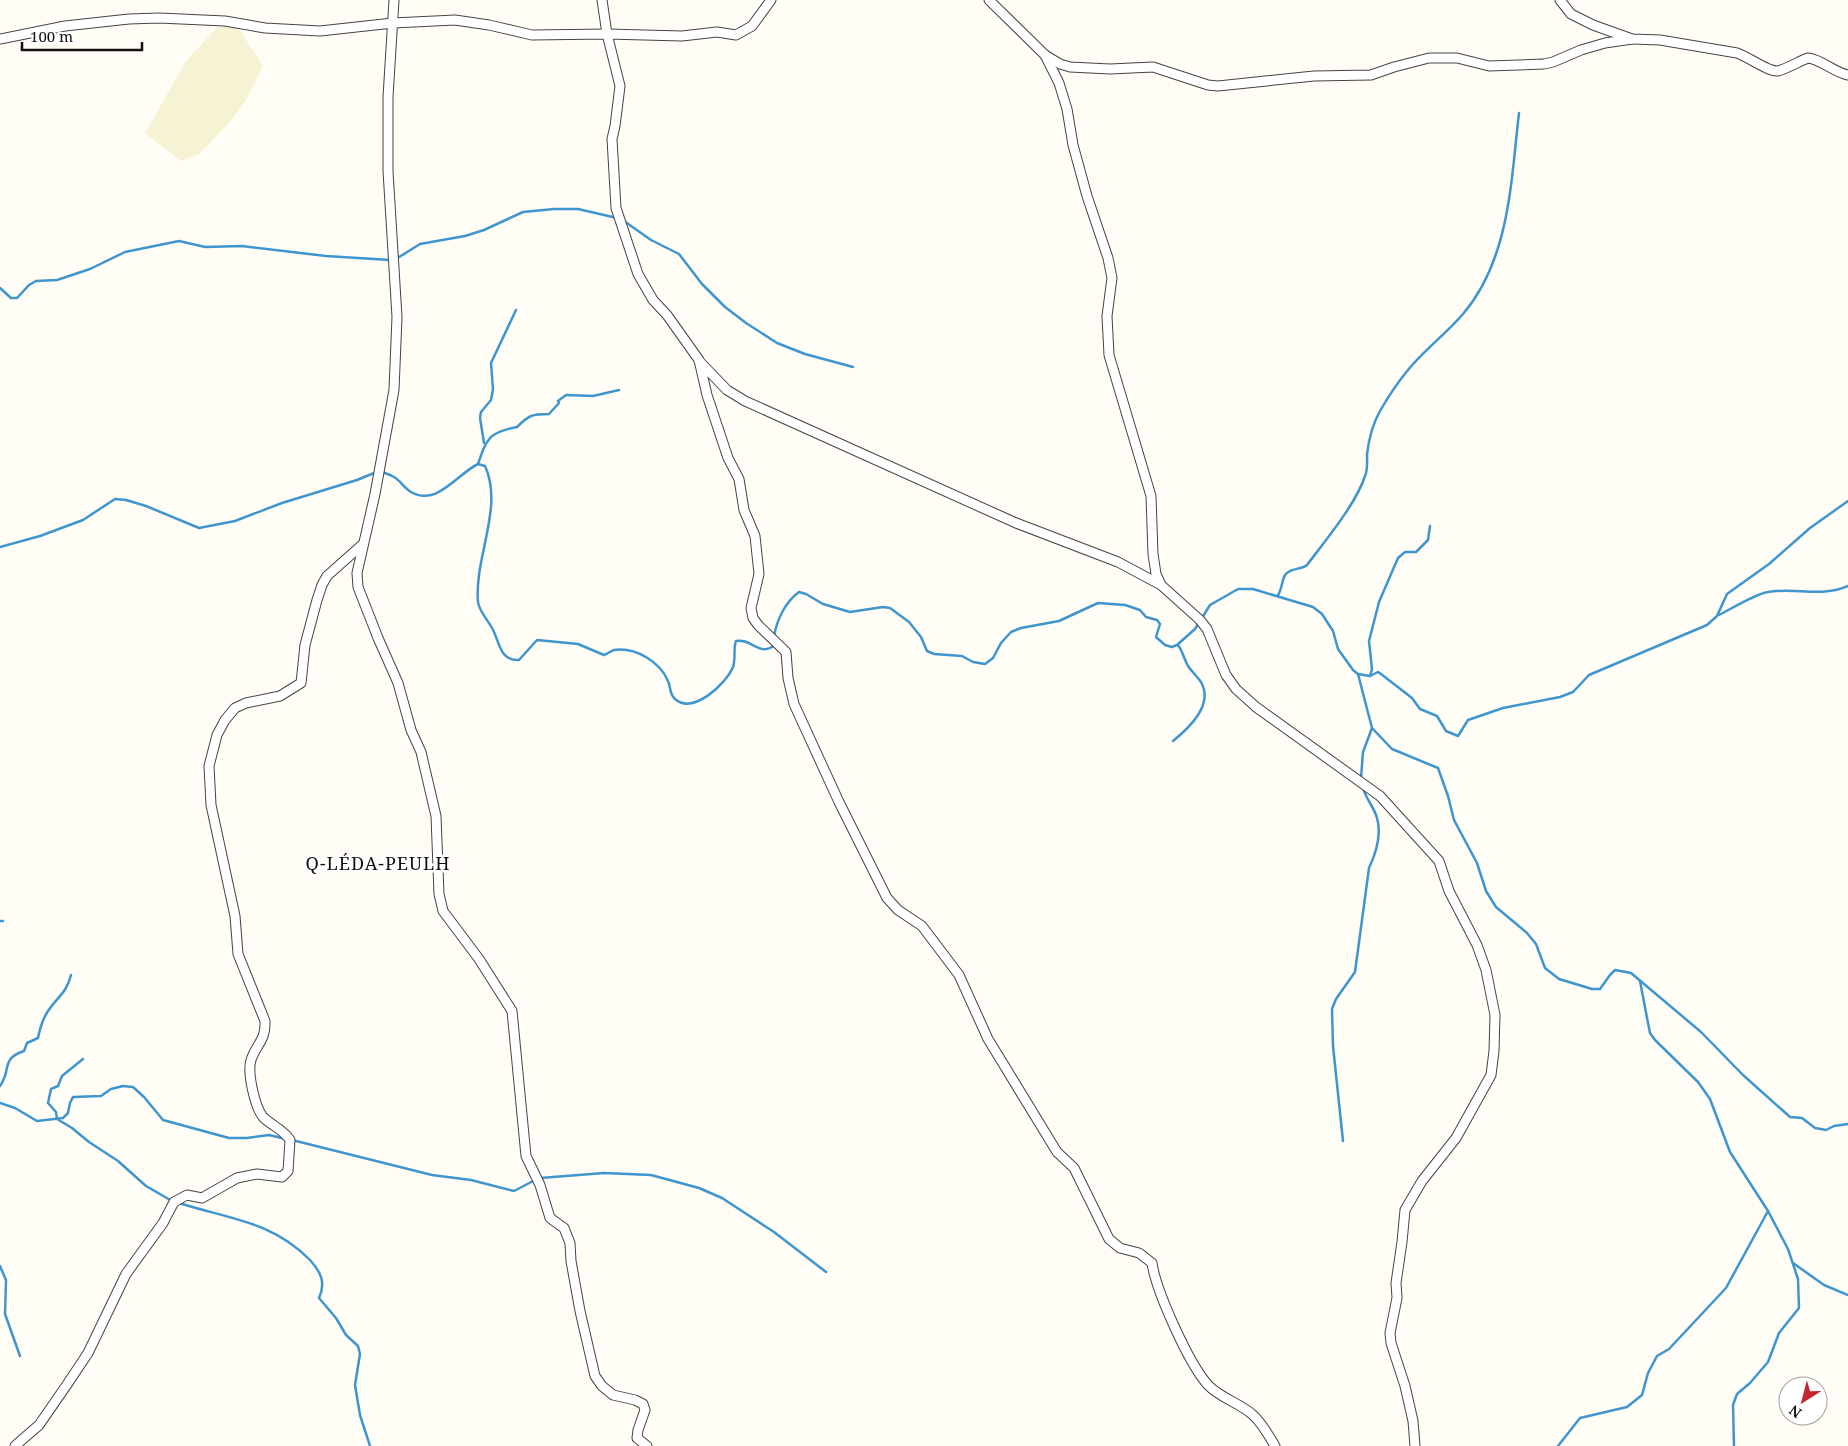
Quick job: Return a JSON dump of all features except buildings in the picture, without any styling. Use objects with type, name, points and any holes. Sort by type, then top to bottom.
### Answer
[{"type":"street","points":[[394,0],[388,97],[388,171],[397,316],[394,390],[375,494],[357,573],[358,587],[398,683],[411,730],[422,752],[436,816],[439,894],[443,911],[479,959],[512,1011],[526,1156],[540,1185],[550,1218],[564,1228],[570,1243],[571,1261],[589,1356],[596,1376],[602,1386],[613,1395],[635,1400],[642,1404],[645,1410],[637,1438],[647,1446]]},
{"type":"street","points":[[602,0],[607,34],[620,86],[612,139],[616,208],[638,274],[653,300],[667,315],[699,360],[727,390],[745,401],[1016,523],[1118,562],[1161,585],[1208,629],[1226,675],[1236,689],[1256,708],[1380,796],[1439,861],[1449,891],[1477,945],[1486,970],[1495,1015],[1494,1051],[1491,1075],[1456,1138],[1422,1181],[1404,1210],[1402,1242],[1396,1282],[1397,1298],[1390,1333],[1413,1420],[1415,1446]]},
{"type":"street","points":[[0,39],[65,26],[129,19],[159,18],[225,20],[265,28],[320,31],[393,23],[455,20],[489,25],[532,35],[682,36],[717,32],[736,35],[752,26],[772,0]]},
{"type":"street","points":[[989,0],[1045,55],[1060,64],[1070,67],[1110,69],[1153,67],[1208,86],[1314,76],[1371,75],[1429,58],[1457,58],[1489,66],[1544,64],[1605,43],[1632,39],[1660,40],[1737,53],[1748,57],[1769,70],[1779,71],[1808,58],[1836,72],[1848,75]]},
{"type":"street","points":[[1560,0],[1571,14],[1632,39]]},
{"type":"street","points":[[1045,55],[1059,83],[1067,109],[1073,145],[1087,196],[1108,258],[1112,278],[1108,316],[1110,354],[1151,496],[1152,554],[1156,574],[1161,585]]},
{"type":"street","points":[[699,360],[707,395],[728,458],[739,479],[744,510],[755,536],[759,574],[751,608],[753,618],[786,652],[788,678],[794,704],[816,748],[839,802],[887,898],[898,910],[922,926],[960,976],[988,1039],[1057,1152],[1074,1168],[1110,1239],[1120,1248],[1138,1253],[1152,1263],[1154,1274],[1175,1328],[1208,1386],[1253,1414],[1276,1446]]},
{"type":"street","points":[[15,1446],[39,1425],[88,1353],[126,1274],[163,1223],[174,1202],[187,1195],[202,1198],[237,1178],[257,1174],[282,1177],[288,1171],[290,1140],[280,1128],[263,1116],[257,1105],[248,1072],[251,1060],[266,1032],[265,1021],[238,954],[235,916],[211,805],[209,766],[217,735],[225,720],[235,708],[246,703],[280,696],[301,683],[305,645],[322,585],[327,576],[364,544]]},
{"type":"shaded area","points":[[221,23],[239,29],[263,66],[246,100],[230,122],[199,154],[181,161],[145,133],[186,61]]},
{"type":"waterway","points":[[1278,595],[1285,575],[1289,571],[1307,565],[1355,498],[1366,474],[1367,454],[1373,427],[1390,395],[1414,363],[1463,314],[1479,292],[1490,269],[1506,218],[1519,113]]},
{"type":"waterway","points":[[396,259],[420,244],[465,236],[484,230],[523,212],[578,209],[617,218]]},
{"type":"waterway","points":[[624,221],[651,240],[679,254],[702,284],[725,307],[777,343],[805,354],[853,367]]},
{"type":"waterway","points":[[0,288],[11,298],[17,298],[29,285],[36,281],[57,280],[90,269],[125,252],[179,241],[205,247],[242,246],[326,256],[390,260]]},
{"type":"waterway","points":[[484,443],[480,418],[481,412],[491,400],[493,389],[491,363],[516,310]]},
{"type":"waterway","points":[[478,464],[487,442],[495,434],[517,427],[531,416],[549,414],[559,403],[558,401],[566,395],[593,396],[619,390]]},
{"type":"waterway","points":[[0,547],[40,536],[83,520],[115,499],[146,506],[199,528],[235,521],[282,503],[357,480],[379,471],[396,478],[411,492],[420,496],[429,495],[446,487],[478,464],[485,466],[490,482],[491,498],[490,515],[480,568],[478,602],[480,610],[492,628],[502,651],[508,658],[519,660],[537,640],[578,644],[604,655],[614,650],[631,651],[646,657],[659,668],[668,681],[675,699],[682,703],[691,703],[708,695],[724,681],[734,664],[736,641],[746,642],[763,649],[772,647],[773,644]]},
{"type":"waterway","points":[[774,636],[782,612],[799,592],[823,604],[850,612],[883,607],[890,608],[909,622],[921,637],[927,651],[934,654],[962,656],[973,662],[985,664],[993,658],[1001,643],[1011,632],[1021,628],[1059,621],[1098,603],[1125,605],[1140,610],[1146,617],[1157,620],[1160,624],[1156,637],[1165,645],[1172,647],[1177,645],[1195,629],[1210,605],[1238,589],[1253,589],[1313,607],[1322,614],[1333,631],[1338,649],[1353,670],[1358,674],[1370,676],[1378,672],[1412,698],[1420,709],[1437,716],[1446,731],[1458,736],[1468,720],[1503,708],[1560,697],[1573,692],[1589,675],[1707,625],[1717,616],[1727,594],[1769,564],[1810,528],[1848,501]]},
{"type":"waterway","points":[[1370,676],[1372,669],[1369,641],[1379,602],[1398,558],[1405,552],[1416,552],[1428,540],[1430,526]]},
{"type":"waterway","points":[[1719,615],[1763,593],[1778,591],[1818,592],[1848,586]]},
{"type":"waterway","points":[[1173,741],[1186,730],[1198,715],[1204,699],[1201,682],[1188,666],[1178,645]]},
{"type":"waterway","points":[[1358,674],[1372,728],[1392,749],[1438,768],[1454,820],[1477,863],[1486,891],[1496,907],[1527,933],[1536,944],[1545,968],[1559,979],[1592,989],[1600,989],[1615,970],[1631,973],[1701,1032],[1743,1075],[1790,1117],[1802,1118],[1815,1128],[1826,1130],[1834,1126],[1848,1124]]},
{"type":"waterway","points":[[1361,778],[1363,752],[1372,728]]},
{"type":"waterway","points":[[1343,1141],[1333,1046],[1332,1009],[1336,999],[1355,972],[1369,868],[1379,837],[1377,818],[1363,788]]},
{"type":"waterway","points":[[0,1086],[9,1061],[24,1051],[27,1043],[38,1038],[44,1018],[64,991],[71,975]]},
{"type":"waterway","points":[[1640,981],[1650,1033],[1698,1082],[1710,1099],[1730,1152],[1768,1211],[1788,1249],[1798,1279],[1799,1308],[1779,1333],[1768,1362],[1750,1383],[1737,1394],[1733,1405],[1734,1446]]},
{"type":"waterway","points":[[83,1059],[62,1076],[58,1086],[51,1089],[48,1103],[56,1112],[57,1119],[118,1161],[146,1186],[172,1201]]},
{"type":"waterway","points":[[0,1103],[15,1108],[37,1121],[63,1118],[68,1113],[73,1097],[101,1096],[111,1089],[123,1086],[133,1087],[163,1120],[229,1138],[269,1135],[286,1139]]},
{"type":"waterway","points":[[292,1140],[432,1175],[471,1180],[514,1191],[535,1180]]},
{"type":"waterway","points":[[540,1178],[604,1173],[651,1175],[699,1188],[722,1198],[774,1232],[826,1272]]},
{"type":"waterway","points":[[179,1203],[265,1229],[296,1247],[314,1264],[320,1273],[322,1283],[319,1298],[336,1318],[346,1335],[358,1346],[360,1354],[355,1385],[360,1415],[370,1446]]},
{"type":"waterway","points":[[1558,1446],[1580,1418],[1627,1407],[1642,1395],[1648,1373],[1657,1356],[1669,1349],[1726,1288],[1768,1211]]},
{"type":"waterway","points":[[1793,1263],[1824,1285],[1848,1295]]},
{"type":"waterway","points":[[0,1266],[6,1280],[5,1314],[20,1356]]},
{"type":"district","name":"Q-LÉDA-PEULH","points":[[378,863]]}]
